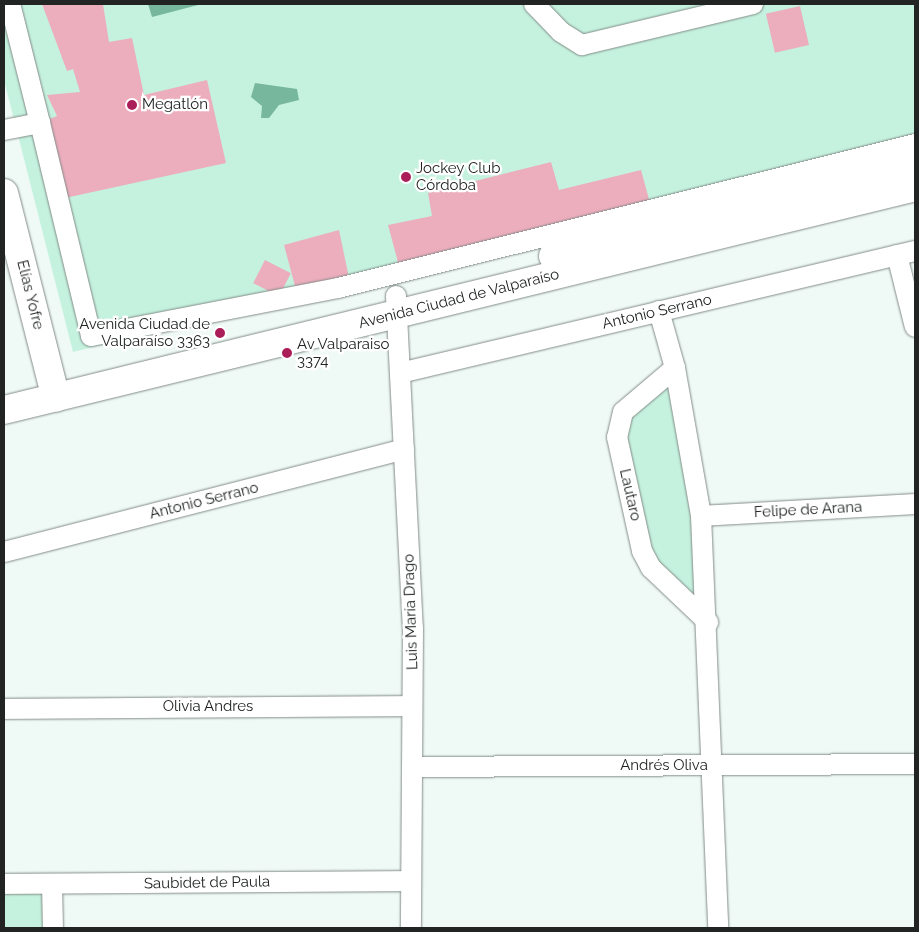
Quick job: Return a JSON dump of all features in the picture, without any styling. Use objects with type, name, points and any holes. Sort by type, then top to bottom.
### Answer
[{"type":"main road","name":"Avenida Ciudad de Valparaíso","points":[[396,305],[915,165]]},
{"type":"main road","name":"Avenida Ciudad de Valparaíso","points":[[4,410],[53,389],[396,305],[915,187]]},
{"type":"main road","name":"Elías Yofre","points":[[4,193],[53,389]]},
{"type":"street","points":[[10,4],[91,336],[338,288],[915,144]]},
{"type":"street","points":[[534,4],[560,32],[582,45],[753,4]]},
{"type":"street","points":[[4,130],[40,123]]},
{"type":"street","points":[[906,253],[915,328]]},
{"type":"street","name":"Antonio Serrano","points":[[400,373],[906,253]]},
{"type":"street","name":"Luis María Drago","points":[[396,305],[404,449],[412,706],[411,928]]},
{"type":"street","points":[[659,311],[675,368],[701,516],[708,622],[718,928]]},
{"type":"street","name":"Lautaro","points":[[675,368],[622,412],[617,437],[642,551],[651,568],[708,622]]},
{"type":"street","name":"Antonio Serrano","points":[[4,552],[404,449]]},
{"type":"street","name":"Felipe de Arana","points":[[701,516],[915,504]]},
{"type":"street","name":"Olivia Andres","points":[[4,709],[412,706]]},
{"type":"street","name":"Andrés Oliva","points":[[412,767],[915,764]]},
{"type":"street","name":"Saubidet de Paula","points":[[4,884],[411,881]]},
{"type":"street","points":[[52,885],[53,928]]},
{"type":"shaded area","name":"Jockey Club Córdoba","points":[[4,4],[915,4],[915,144],[73,352],[4,80]]},
{"type":"shaded area","points":[[148,4],[202,4],[152,17]]},
{"type":"shaded area","points":[[255,83],[297,89],[299,100],[279,105],[269,118],[261,118],[262,106],[251,97]]},
{"type":"shaded area","points":[[670,384],[705,607],[650,555],[624,422]]},
{"type":"shaded area","points":[[4,888],[46,889],[45,928],[4,928]]},
{"type":"building","name":"Megatlón","points":[[42,4],[103,4],[109,42],[132,38],[144,95],[207,80],[226,163],[65,198],[47,120],[57,116],[47,95],[80,92],[73,69],[67,71]]},
{"type":"building","points":[[800,6],[809,45],[775,53],[766,14]]},
{"type":"building","points":[[551,162],[559,190],[641,170],[650,203],[399,266],[388,225],[432,216],[428,193]]},
{"type":"building","points":[[339,230],[349,278],[295,286],[284,245]]},
{"type":"building","points":[[265,260],[291,273],[279,296],[253,283]]},
{"type":"place","name":"Megatlón","points":[[132,105]]},
{"type":"place","name":"Jockey Club Córdoba","points":[[406,177]]},
{"type":"place","name":"Avenida Ciudad de Valparaíso 3363","points":[[220,333]]},
{"type":"place","name":"Av Valparaiso 3374","points":[[287,353]]}]
